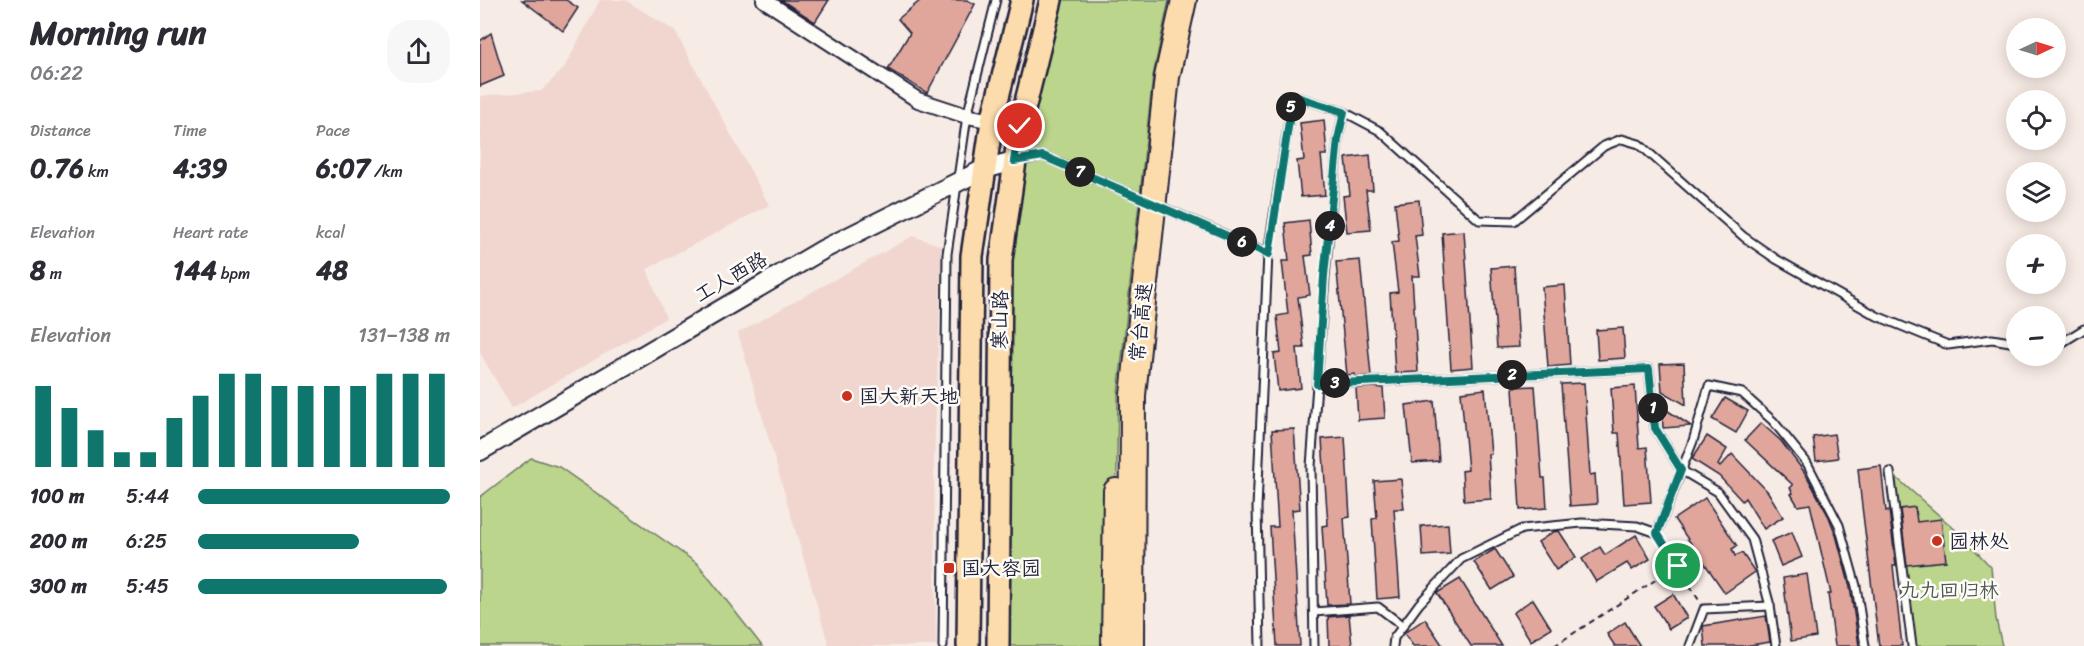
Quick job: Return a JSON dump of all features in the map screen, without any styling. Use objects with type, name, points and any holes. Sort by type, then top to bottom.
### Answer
[{"type":"highway","name":"常台高速","points":[[1114,646],[1118,394],[1153,76],[1168,0]]},
{"type":"highway","name":"常台高速","points":[[1132,646],[1133,395],[1167,77],[1184,0]]},
{"type":"main road","name":"寒山路","points":[[968,646],[972,256],[992,121],[1022,0]]},
{"type":"main road","name":"寒山路","points":[[998,646],[1001,260],[1020,126],[1051,0]]},
{"type":"main road","name":"工人西路","points":[[480,451],[824,249],[984,169],[1014,161]]},
{"type":"street","points":[[764,0],[918,100],[967,116],[992,121]]},
{"type":"lane","points":[[943,646],[947,254],[967,116],[996,0]]},
{"type":"lane","points":[[1260,646],[1257,508],[1269,254],[1292,101],[1297,97],[1344,112],[1380,130],[1479,220],[1514,221],[1604,146],[1622,139],[1639,144],[1744,237],[1776,259],[1877,316],[1948,345],[1992,339],[2006,341]]},
{"type":"lane","points":[[1314,646],[1311,466],[1324,276],[1338,139],[1344,112]]},
{"type":"lane","points":[[1014,161],[1043,156],[1269,254]]},
{"type":"lane","points":[[2066,340],[2084,329]]},
{"type":"lane","points":[[1317,384],[1649,369],[1655,428],[1681,470],[1718,492],[1752,539],[1770,606],[1776,646]]},
{"type":"lane","points":[[1393,646],[1394,638],[1419,604],[1461,559],[1522,529],[1582,523],[1637,526],[1657,533],[1693,441],[1709,386],[1742,393],[1773,421],[1807,464],[1839,525],[1856,585],[1865,646]]},
{"type":"lane","points":[[1890,472],[1912,646]]},
{"type":"lane","points":[[1690,646],[1704,609],[1770,606]]},
{"type":"lane","points":[[1314,612],[1378,607],[1403,626]]},
{"type":"path","points":[[1657,533],[1704,609]]},
{"type":"path","points":[[1554,646],[1697,553]]},
{"type":"shaded area","points":[[600,0],[625,0],[675,31],[769,205],[647,269],[666,318],[512,408],[480,353],[480,96],[541,91],[564,68]]},
{"type":"shaded area","name":"国大新天地","points":[[913,236],[942,246],[934,460],[936,646],[829,646],[738,333]]},
{"type":"green space","points":[[1051,0],[1169,0],[1153,76],[1118,394],[1114,646],[998,646],[1001,260]]},
{"type":"green space","points":[[531,458],[559,467],[698,564],[762,646],[480,646],[480,497]]},
{"type":"green space","name":"九九回归林","points":[[1890,472],[1959,533],[1991,567],[1996,619],[2002,646],[1912,646]]},
{"type":"building","points":[[522,0],[566,0],[578,8],[563,31]]},
{"type":"building","points":[[781,0],[829,0],[815,22]]},
{"type":"building","points":[[921,0],[967,0],[975,4],[927,93],[888,69],[910,33],[898,19]]},
{"type":"building","points":[[491,33],[504,76],[480,86],[480,41]]},
{"type":"building","points":[[1324,120],[1327,155],[1321,155],[1325,195],[1301,197],[1297,161],[1304,160],[1300,123]]},
{"type":"building","points":[[1370,155],[1373,190],[1366,190],[1371,230],[1347,232],[1343,196],[1350,195],[1346,158]]},
{"type":"building","points":[[1419,200],[1422,235],[1415,236],[1420,276],[1412,276],[1418,372],[1395,373],[1390,293],[1398,292],[1392,242],[1399,241],[1395,203]]},
{"type":"building","points":[[1309,220],[1312,255],[1305,256],[1310,295],[1298,297],[1304,348],[1297,348],[1301,388],[1278,391],[1274,354],[1281,353],[1277,316],[1288,314],[1282,261],[1289,261],[1285,223]]},
{"type":"building","points":[[1464,231],[1473,367],[1451,369],[1442,233]]},
{"type":"building","points":[[1360,260],[1371,376],[1355,377],[1355,374],[1347,375],[1336,262]]},
{"type":"building","points":[[1514,266],[1519,347],[1497,348],[1491,268]]},
{"type":"building","points":[[1565,285],[1570,365],[1548,367],[1542,287]]},
{"type":"building","points":[[1623,328],[1625,358],[1598,360],[1596,330]]},
{"type":"building","points":[[1684,363],[1686,405],[1662,391],[1660,364]]},
{"type":"building","points":[[1584,383],[1590,475],[1595,474],[1597,504],[1570,506],[1561,384]]},
{"type":"building","points":[[1535,386],[1542,478],[1545,478],[1547,508],[1520,510],[1513,387]]},
{"type":"building","points":[[1635,386],[1639,448],[1647,447],[1651,502],[1624,504],[1619,433],[1614,433],[1611,388]]},
{"type":"building","points":[[1356,388],[1383,388],[1385,418],[1358,420]]},
{"type":"building","points":[[1485,389],[1491,454],[1488,454],[1491,499],[1464,501],[1462,471],[1468,470],[1461,392]]},
{"type":"building","points":[[1725,398],[1748,411],[1736,433],[1712,419]]},
{"type":"building","points":[[1434,401],[1439,461],[1412,463],[1406,405]]},
{"type":"building","points":[[1662,407],[1691,426],[1663,428]]},
{"type":"building","points":[[1761,423],[1781,441],[1805,473],[1829,517],[1850,587],[1859,646],[1835,646],[1828,594],[1831,594],[1810,504],[1798,506],[1791,494],[1793,493],[1790,488],[1793,485],[1745,440]]},
{"type":"building","points":[[1294,429],[1300,509],[1292,510],[1300,646],[1277,646],[1270,527],[1278,527],[1272,430]]},
{"type":"building","points":[[1834,434],[1838,458],[1816,461],[1813,437]]},
{"type":"building","points":[[1707,436],[1727,449],[1718,465],[1720,467],[1732,454],[1768,492],[1783,517],[1764,529],[1745,498],[1742,501],[1719,476],[1692,459]]},
{"type":"building","points":[[1345,437],[1350,517],[1344,518],[1350,604],[1327,605],[1322,526],[1328,525],[1322,439]]},
{"type":"building","points":[[1881,466],[1896,566],[1893,566],[1902,646],[1879,646],[1861,498],[1858,469]]},
{"type":"building","points":[[1401,479],[1404,509],[1394,509],[1400,597],[1377,599],[1372,519],[1377,518],[1374,481]]},
{"type":"building","points":[[1705,498],[1737,546],[1732,549],[1735,556],[1742,553],[1755,572],[1725,593],[1674,519]]},
{"type":"building","name":"园林处","points":[[1915,507],[1917,522],[1941,519],[1946,561],[1907,565],[1900,509]]},
{"type":"building","points":[[1448,524],[1450,554],[1423,556],[1421,526]]},
{"type":"building","points":[[1559,531],[1576,557],[1556,570],[1538,542],[1553,532]]},
{"type":"building","points":[[1792,532],[1802,557],[1781,566],[1771,541]]},
{"type":"building","points":[[1636,535],[1650,559],[1632,570],[1627,563],[1596,582],[1582,559],[1600,547],[1605,555]]},
{"type":"building","points":[[1495,549],[1513,577],[1492,590],[1474,562]]},
{"type":"building","points":[[1807,574],[1816,637],[1791,641],[1783,578]]},
{"type":"building","points":[[1460,579],[1502,646],[1471,646],[1437,593]]},
{"type":"building","points":[[1673,594],[1687,618],[1669,629],[1654,606]]},
{"type":"building","points":[[1533,599],[1551,628],[1531,641],[1513,613]]},
{"type":"building","points":[[1349,615],[1352,646],[1329,646],[1328,617]]},
{"type":"building","points":[[1766,616],[1770,642],[1744,646],[1705,646],[1703,626]]},
{"type":"building","points":[[1425,619],[1443,646],[1413,646],[1404,633]]},
{"type":"building","points":[[1625,622],[1640,646],[1615,646],[1607,634]]},
{"type":"place","name":"国大新天地","points":[[847,396]]},
{"type":"place","name":"园林处","points":[[1937,541]]},
{"type":"place","name":"国大容园","points":[[949,568]]},
{"type":"route","points":[[1020,126],[1014,161],[1043,156],[1269,254],[1292,101],[1297,97],[1344,112],[1338,139],[1324,276],[1317,384],[1649,369],[1655,428],[1681,470],[1657,533],[1678,566]]}]
